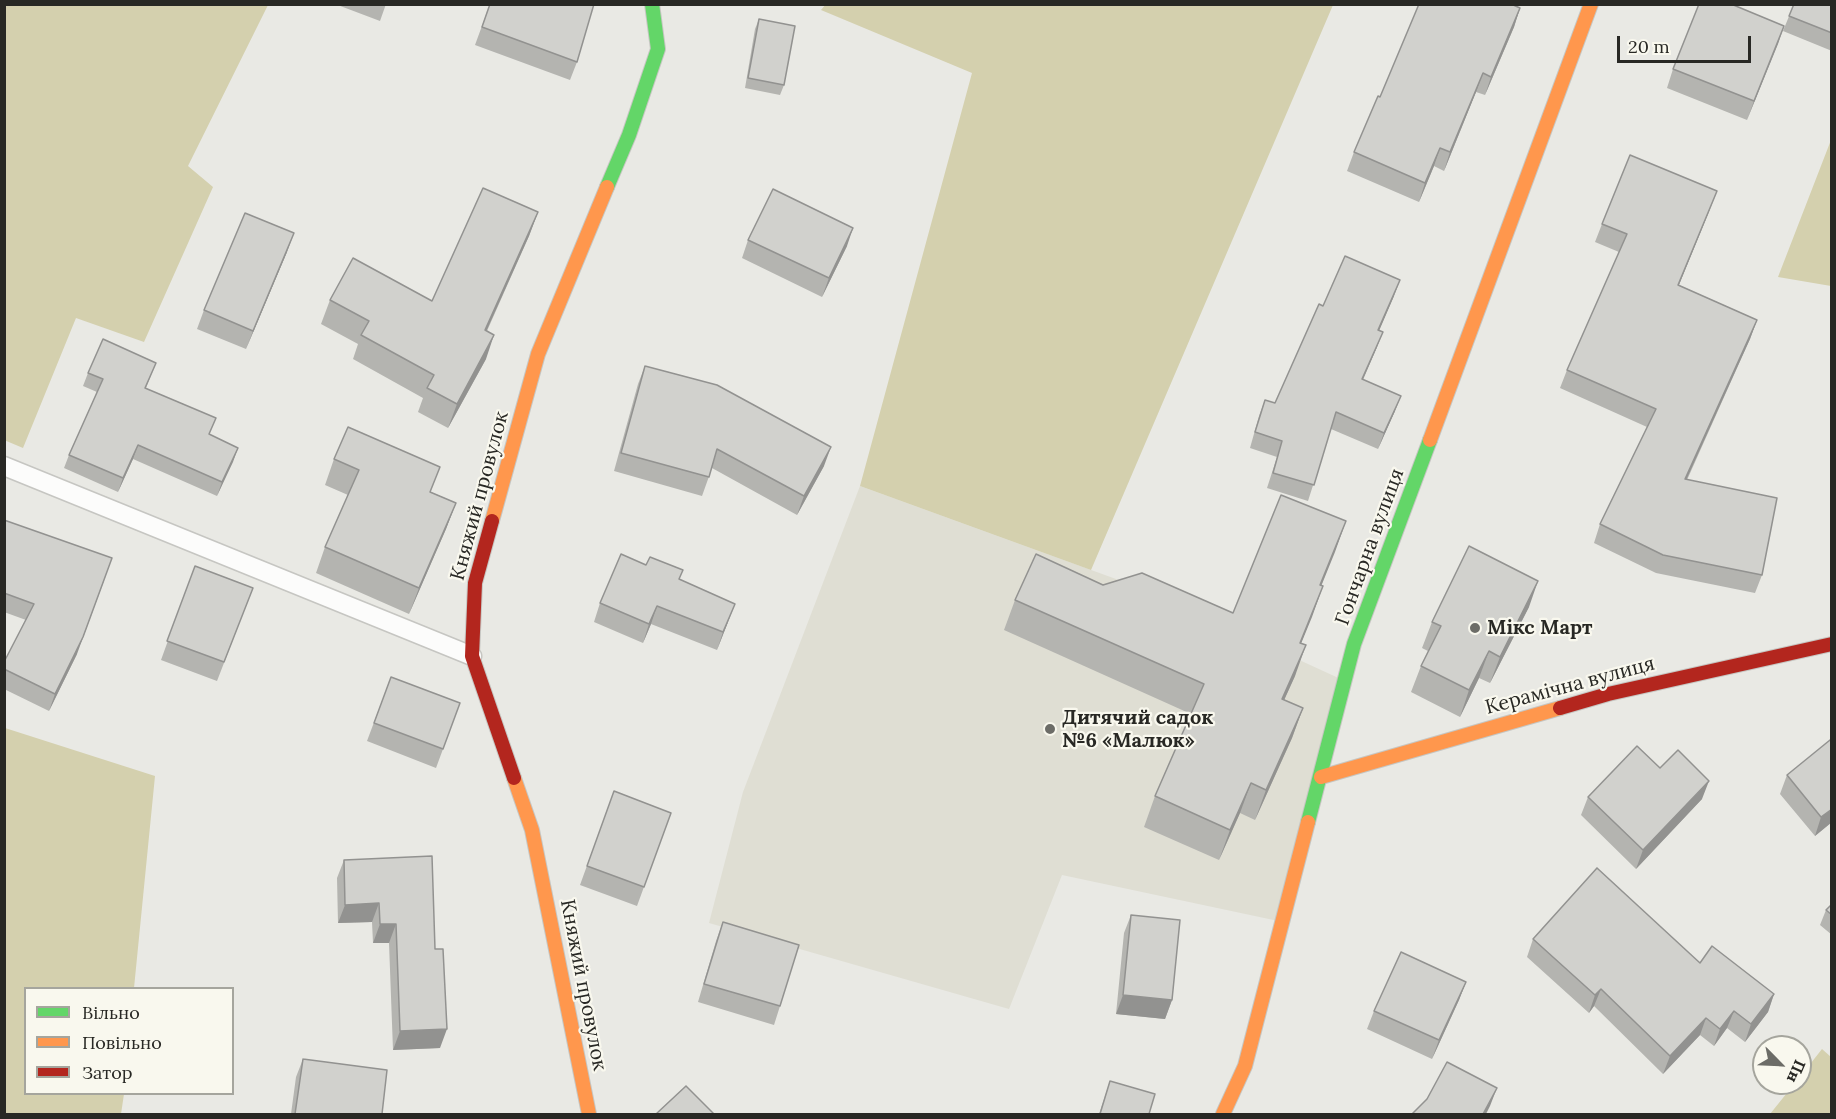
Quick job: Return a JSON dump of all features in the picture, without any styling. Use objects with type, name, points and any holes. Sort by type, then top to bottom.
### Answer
[{"type":"street","name":"Княжий провулок","points":[[589,1114],[532,830],[472,656],[475,583],[538,354],[629,135],[658,49],[652,4]]},
{"type":"street","name":"Гончарна вулиця","points":[[1223,1114],[1245,1066],[1354,644],[1591,4]]},
{"type":"street","name":"Керамічна вулиця","points":[[1321,777],[1608,694],[1832,644]]},
{"type":"lane","points":[[4,466],[472,656]]},
{"type":"shaded area","points":[[826,4],[1333,5],[1091,570],[860,486],[972,73],[821,10]]},
{"type":"shaded area","points":[[4,5],[268,5],[188,166],[213,187],[144,342],[76,318],[23,448],[4,440]]},
{"type":"shaded area","points":[[1831,140],[1831,286],[1778,277]]},
{"type":"shaded area","name":"Дитячий садок №6 «Малюк»","points":[[860,486],[1149,591],[1345,681],[1283,922],[1062,875],[1009,1009],[709,923],[743,792]]},
{"type":"shaded area","points":[[5,728],[155,776],[134,987],[24,987],[24,1095],[124,1095],[121,1114],[5,1114]]},
{"type":"shaded area","points":[[1822,1049],[1831,1057],[1831,1114],[1770,1114],[1785,1095],[1812,1095],[1812,1062]]},
{"type":"building","points":[[490,4],[594,4],[577,62],[482,27]]},
{"type":"building","points":[[1419,4],[1511,4],[1520,8],[1491,77],[1483,73],[1450,152],[1440,148],[1425,183],[1354,152]]},
{"type":"building","points":[[1699,4],[1731,4],[1784,26],[1754,101],[1673,69]]},
{"type":"building","points":[[1794,4],[1832,4],[1832,33],[1789,16]]},
{"type":"building","points":[[759,19],[795,26],[784,85],[748,78]]},
{"type":"building","points":[[1630,155],[1717,191],[1678,285],[1757,320],[1685,479],[1777,498],[1762,575],[1663,555],[1600,524],[1656,409],[1567,370],[1627,234],[1602,224]]},
{"type":"building","points":[[483,188],[538,212],[485,330],[494,335],[457,404],[427,388],[434,375],[361,335],[369,321],[330,300],[353,258],[432,301]]},
{"type":"building","points":[[773,189],[853,228],[829,278],[748,240]]},
{"type":"building","points":[[245,213],[294,233],[253,331],[204,310]]},
{"type":"building","points":[[1345,256],[1400,280],[1378,330],[1383,332],[1362,379],[1401,396],[1384,433],[1336,412],[1314,485],[1273,473],[1282,441],[1255,432],[1265,400],[1275,403],[1319,304],[1323,306]]},
{"type":"building","points":[[103,339],[156,363],[145,388],[216,418],[209,434],[238,448],[222,482],[138,445],[123,478],[69,455],[103,379],[88,373]]},
{"type":"building","points":[[645,366],[717,385],[831,447],[804,496],[717,449],[709,477],[621,453]]},
{"type":"building","points":[[348,427],[440,467],[430,492],[456,503],[419,588],[325,547],[359,470],[334,459]]},
{"type":"building","points":[[1281,495],[1346,521],[1300,643],[1306,645],[1282,699],[1303,708],[1266,790],[1251,783],[1230,830],[1155,796],[1204,684],[1015,600],[1036,554],[1103,585],[1142,573],[1233,613]]},
{"type":"building","points":[[4,520],[112,558],[83,637],[55,694],[4,669],[4,662],[34,604],[4,593]]},
{"type":"building","name":"Мікс Март","points":[[1469,546],[1538,581],[1500,657],[1489,651],[1469,690],[1421,666],[1441,626],[1432,622]]},
{"type":"building","points":[[621,554],[646,565],[650,557],[683,570],[679,579],[735,604],[723,632],[657,606],[649,624],[600,603]]},
{"type":"building","points":[[195,566],[253,588],[224,662],[167,641]]},
{"type":"building","points":[[391,677],[460,703],[443,749],[374,723]]},
{"type":"building","points":[[1830,740],[1832,743],[1832,809],[1821,817],[1787,775]]},
{"type":"building","points":[[1637,746],[1660,768],[1678,750],[1709,781],[1643,850],[1588,797]]},
{"type":"building","points":[[614,791],[671,813],[644,887],[587,866]]},
{"type":"building","points":[[432,856],[435,949],[443,949],[447,1029],[400,1031],[396,924],[380,924],[379,903],[345,905],[344,860]]},
{"type":"building","points":[[1597,868],[1700,963],[1712,946],[1774,994],[1751,1024],[1734,1011],[1720,1029],[1706,1018],[1670,1056],[1601,989],[1595,995],[1533,939]]},
{"type":"building","points":[[1832,904],[1832,915],[1826,910]]},
{"type":"building","points":[[1131,915],[1180,920],[1172,1000],[1123,995]]},
{"type":"building","points":[[723,922],[799,945],[780,1006],[704,984]]},
{"type":"building","points":[[1401,952],[1466,982],[1439,1040],[1374,1011]]},
{"type":"building","points":[[303,1059],[387,1070],[382,1114],[295,1114]]},
{"type":"building","points":[[1447,1062],[1497,1088],[1483,1114],[1412,1114],[1427,1099]]},
{"type":"building","points":[[1110,1081],[1155,1094],[1149,1114],[1100,1114]]},
{"type":"building","points":[[686,1086],[714,1114],[656,1114]]},
{"type":"traffic: fast","points":[[607,187],[629,135],[658,49],[652,4]]},
{"type":"traffic: fast","points":[[1308,822],[1354,644],[1430,440]]},
{"type":"traffic: slow","points":[[1430,440],[1591,4]]},
{"type":"traffic: slow","points":[[492,521],[538,354],[607,187]]},
{"type":"traffic: slow","points":[[1321,777],[1560,708]]},
{"type":"traffic: slow","points":[[514,778],[532,830],[589,1114]]},
{"type":"traffic: slow","points":[[1223,1114],[1245,1066],[1308,822]]},
{"type":"traffic: jam","points":[[492,521],[475,583],[472,656],[514,778]]},
{"type":"traffic: jam","points":[[1560,708],[1608,694],[1832,644]]},
{"type":"place","name":"Мікс Март","points":[[1475,628]]},
{"type":"place","name":"Дитячий садок №6 «Малюк»","points":[[1050,729]]}]
